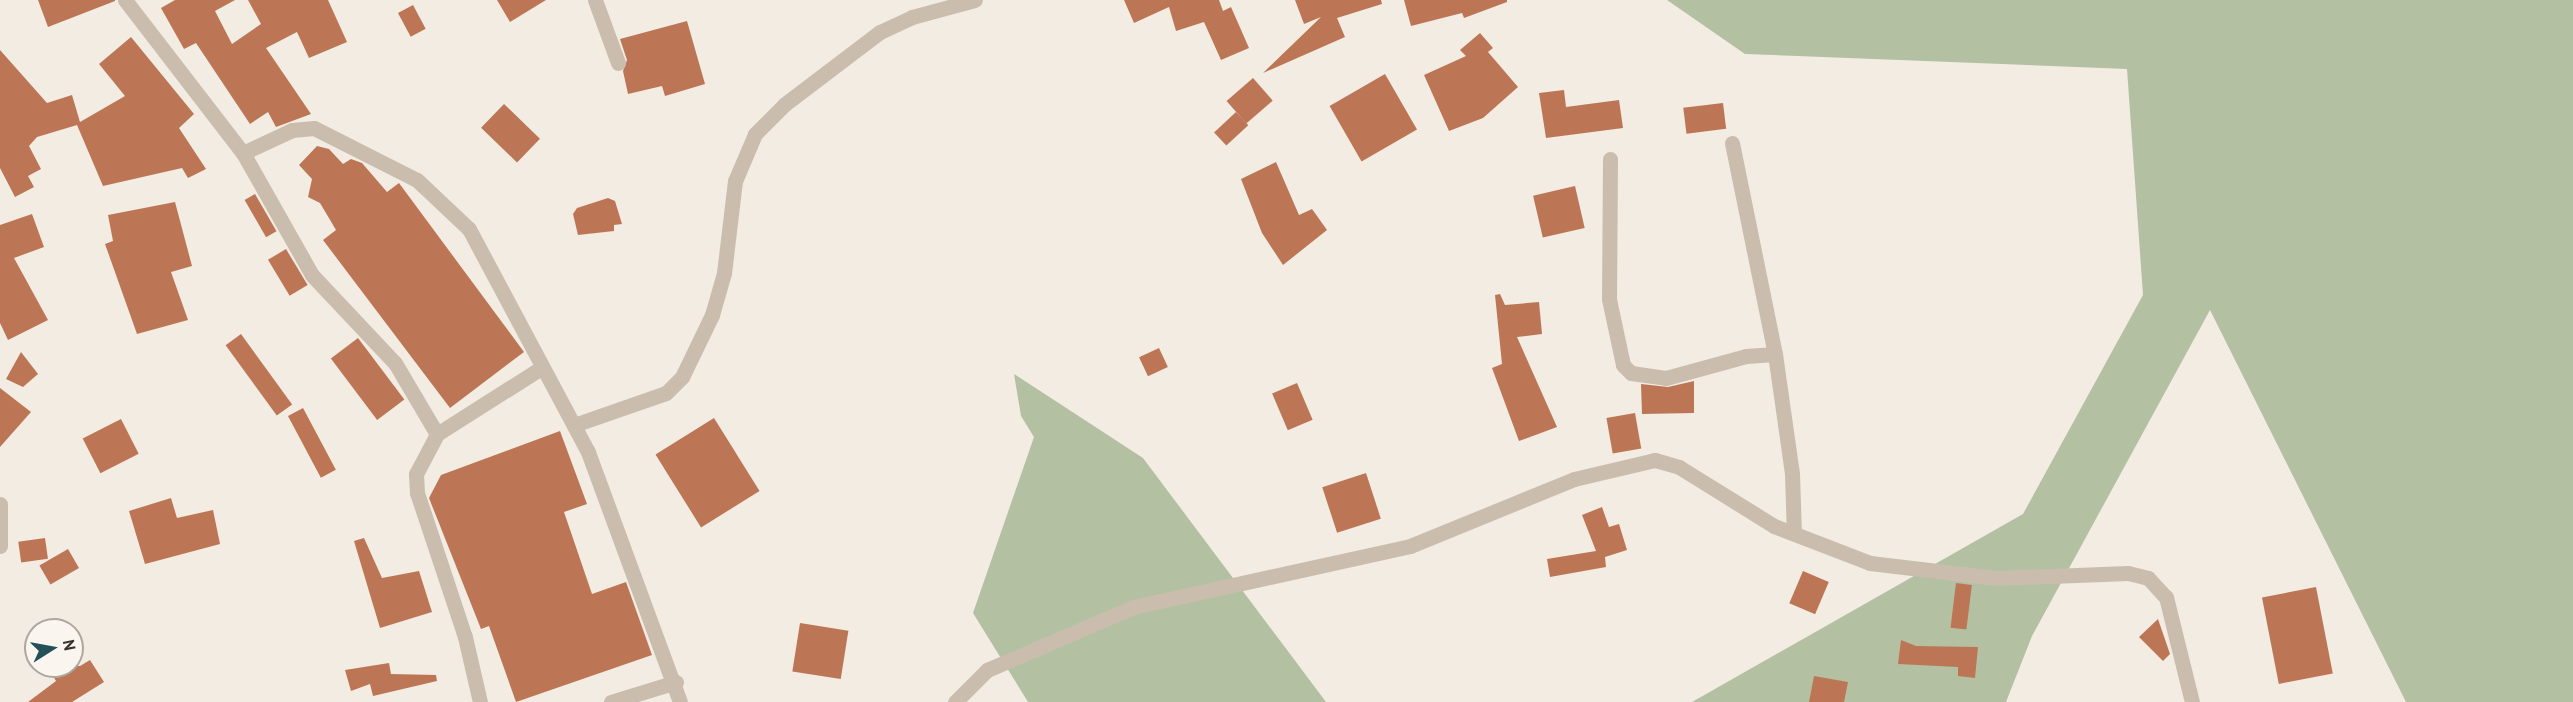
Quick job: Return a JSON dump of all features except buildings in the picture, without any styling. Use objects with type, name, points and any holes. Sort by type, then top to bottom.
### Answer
[{"type":"street","points":[[125,0],[243,153],[312,274],[395,363],[436,434]]},
{"type":"street","points":[[595,0],[618,63]]},
{"type":"street","points":[[574,425],[656,398],[682,377],[712,315],[724,273],[735,181],[755,134],[784,104],[880,32],[912,17],[975,0]]},
{"type":"street","points":[[243,153],[292,130],[314,128],[417,180],[485,251],[541,368],[574,425],[676,682],[680,702]]},
{"type":"street","points":[[1732,143],[1775,354],[1789,443],[1794,533]]},
{"type":"street","points":[[1610,159],[1609,299],[1623,365],[1631,373],[1666,378],[1746,356],[1775,354]]},
{"type":"street","points":[[480,702],[465,637],[417,493],[419,459],[436,434],[541,368]]},
{"type":"street","points":[[955,702],[987,670],[1133,608],[1410,546],[1546,489],[1638,460],[1679,467],[1794,533],[1870,563],[1918,572],[1996,578],[2128,573],[2148,578],[2166,597],[2192,702]]},
{"type":"street","points":[[0,504],[0,546]]},
{"type":"street","points":[[611,702],[676,682]]},
{"type":"green space","points":[[1667,0],[2573,0],[2573,702],[2406,702],[2210,310],[2032,636],[2006,702],[1692,702],[2023,514],[2143,295],[2127,69],[1745,54]]},
{"type":"green space","points":[[1014,374],[1143,458],[1326,702],[1028,702],[973,613],[1034,437],[1021,416]]}]
